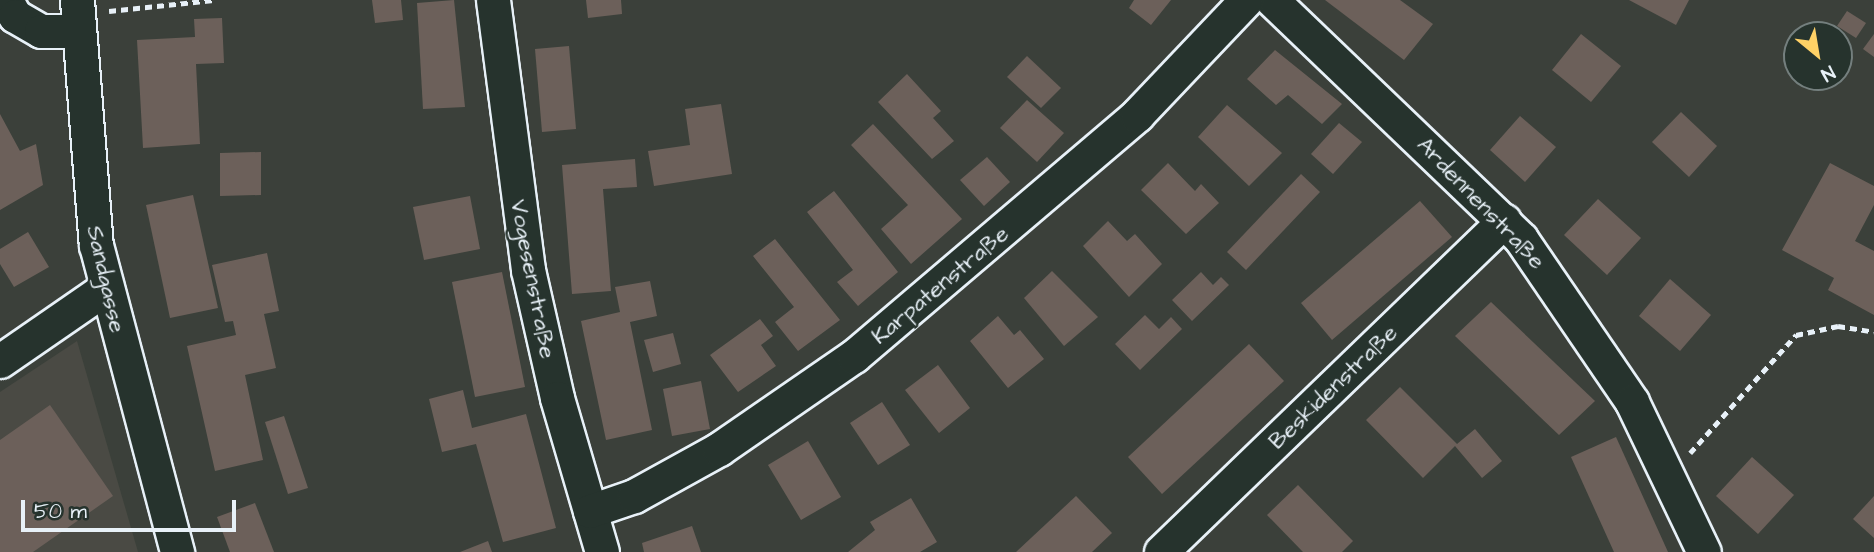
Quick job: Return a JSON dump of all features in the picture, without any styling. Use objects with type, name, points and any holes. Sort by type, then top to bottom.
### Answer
[{"type":"street","points":[[6,0],[15,16],[41,32],[78,15]]},
{"type":"street","name":"Vogesenstraße","points":[[493,0],[528,270],[602,552]]},
{"type":"street","name":"Karpatenstraße","points":[[590,511],[719,449],[854,356],[1137,115],[1246,0]]},
{"type":"street","name":"Ardennenstraße","points":[[1272,0],[1504,221],[1591,333],[1666,469],[1704,552]]},
{"type":"street","name":"Sandgasse","points":[[78,15],[86,181],[106,288],[177,552]]},
{"type":"street","name":"Beskidenstraße","points":[[1161,552],[1504,221]]},
{"type":"street","points":[[0,361],[106,288]]},
{"type":"path","points":[[78,15],[213,0]]},
{"type":"path","points":[[1666,469],[1685,460],[1796,335],[1838,326],[1874,332]]},
{"type":"shaded area","points":[[77,341],[138,552],[0,552],[0,392]]},
{"type":"building","points":[[372,0],[401,0],[403,20],[375,23]]},
{"type":"building","points":[[454,0],[465,107],[423,109],[417,3]]},
{"type":"building","points":[[586,0],[621,0],[622,14],[588,18]]},
{"type":"building","points":[[1134,0],[1171,0],[1151,25],[1129,8]]},
{"type":"building","points":[[1325,0],[1400,0],[1433,24],[1404,60]]},
{"type":"building","points":[[1629,0],[1689,0],[1676,25]]},
{"type":"building","points":[[1847,11],[1866,23],[1856,38],[1853,36],[1853,21],[1840,21]]},
{"type":"building","points":[[222,18],[224,63],[196,64],[200,144],[143,148],[137,40],[195,37],[194,19]]},
{"type":"building","points":[[1581,34],[1621,66],[1591,102],[1552,70]]},
{"type":"building","points":[[1874,34],[1874,57],[1863,49]]},
{"type":"building","points":[[569,46],[576,129],[542,132],[535,49]]},
{"type":"building","points":[[1275,50],[1342,104],[1322,124],[1288,95],[1276,105],[1247,79]]},
{"type":"building","points":[[1027,56],[1061,88],[1041,108],[1007,77]]},
{"type":"building","points":[[907,74],[941,111],[933,118],[954,141],[932,159],[878,102]]},
{"type":"building","points":[[1027,100],[1064,133],[1037,162],[1000,128]]},
{"type":"building","points":[[721,104],[732,174],[654,186],[648,151],[690,145],[685,109]]},
{"type":"building","points":[[1227,105],[1282,153],[1249,186],[1198,137]]},
{"type":"building","points":[[1681,112],[1717,146],[1689,177],[1652,142]]},
{"type":"building","points":[[0,114],[20,151],[36,144],[43,185],[0,210]]},
{"type":"building","points":[[1520,116],[1556,147],[1525,182],[1490,150]]},
{"type":"building","points":[[1339,123],[1362,142],[1333,174],[1311,154]]},
{"type":"building","points":[[873,124],[962,219],[911,264],[881,229],[908,205],[851,145]]},
{"type":"building","points":[[261,152],[261,195],[220,196],[220,153]]},
{"type":"building","points":[[987,157],[1010,182],[984,206],[960,180]]},
{"type":"building","points":[[635,159],[637,187],[603,189],[611,291],[572,294],[562,165]]},
{"type":"building","points":[[1168,163],[1195,191],[1201,184],[1219,203],[1186,234],[1141,190]]},
{"type":"building","points":[[1830,163],[1874,186],[1874,205],[1855,241],[1874,251],[1874,315],[1828,290],[1834,278],[1782,250]]},
{"type":"building","points":[[1301,174],[1320,192],[1246,270],[1227,252]]},
{"type":"building","points":[[834,191],[898,272],[858,306],[837,282],[853,270],[807,212]]},
{"type":"building","points":[[193,195],[218,308],[170,318],[146,205]]},
{"type":"building","points":[[470,196],[480,249],[424,260],[413,207]]},
{"type":"building","points":[[1598,199],[1641,238],[1607,275],[1564,235]]},
{"type":"building","points":[[1420,201],[1452,237],[1332,340],[1301,303]]},
{"type":"building","points":[[1108,221],[1127,241],[1135,234],[1162,264],[1129,297],[1083,246]]},
{"type":"building","points":[[28,232],[49,267],[14,287],[0,264],[0,249]]},
{"type":"building","points":[[775,239],[840,320],[798,351],[775,322],[794,307],[753,256]]},
{"type":"building","points":[[267,253],[279,311],[264,314],[276,368],[245,375],[263,460],[215,471],[187,346],[236,335],[233,321],[225,322],[212,265]]},
{"type":"building","points":[[1052,271],[1098,317],[1064,346],[1024,298]]},
{"type":"building","points":[[502,272],[525,387],[475,397],[452,282]]},
{"type":"building","points":[[1201,272],[1213,285],[1221,277],[1229,285],[1192,321],[1172,300]]},
{"type":"building","points":[[1670,279],[1711,315],[1680,351],[1639,316]]},
{"type":"building","points":[[650,281],[657,316],[630,322],[652,430],[606,440],[581,321],[620,312],[615,287]]},
{"type":"building","points":[[1491,302],[1595,401],[1559,435],[1455,336]]},
{"type":"building","points":[[1145,315],[1159,329],[1171,317],[1182,329],[1140,370],[1115,344]]},
{"type":"building","points":[[998,316],[1014,335],[1020,330],[1044,359],[1008,388],[970,341]]},
{"type":"building","points":[[760,319],[773,336],[761,345],[776,366],[738,392],[710,355]]},
{"type":"building","points":[[673,333],[681,364],[653,372],[644,340]]},
{"type":"building","points":[[1249,344],[1284,381],[1162,494],[1128,457]]},
{"type":"building","points":[[938,365],[970,408],[939,433],[905,390]]},
{"type":"building","points":[[701,381],[710,429],[672,436],[663,389]]},
{"type":"building","points":[[1400,387],[1457,444],[1475,429],[1502,461],[1482,478],[1455,446],[1423,478],[1366,420]]},
{"type":"building","points":[[463,390],[472,428],[526,414],[556,528],[503,542],[476,444],[442,452],[429,399]]},
{"type":"building","points":[[882,402],[910,445],[878,465],[850,423]]},
{"type":"building","points":[[50,405],[113,496],[33,552],[0,552],[0,440]]},
{"type":"building","points":[[284,416],[308,488],[288,494],[265,422]]},
{"type":"building","points":[[1616,437],[1668,552],[1614,552],[1571,457]]},
{"type":"building","points":[[808,441],[841,497],[801,520],[768,465]]},
{"type":"building","points":[[1752,457],[1794,495],[1758,534],[1716,496]]},
{"type":"building","points":[[1298,485],[1353,541],[1342,552],[1303,552],[1267,515]]},
{"type":"building","points":[[1076,496],[1112,533],[1092,552],[1016,552]]},
{"type":"building","points":[[1874,496],[1874,538],[1853,519]]},
{"type":"building","points":[[911,498],[937,542],[920,552],[848,552],[875,530],[870,522]]},
{"type":"building","points":[[255,503],[274,552],[230,552],[217,517]]},
{"type":"building","points":[[692,526],[701,552],[644,552],[642,543]]},
{"type":"building","points":[[488,541],[492,552],[460,552]]}]
